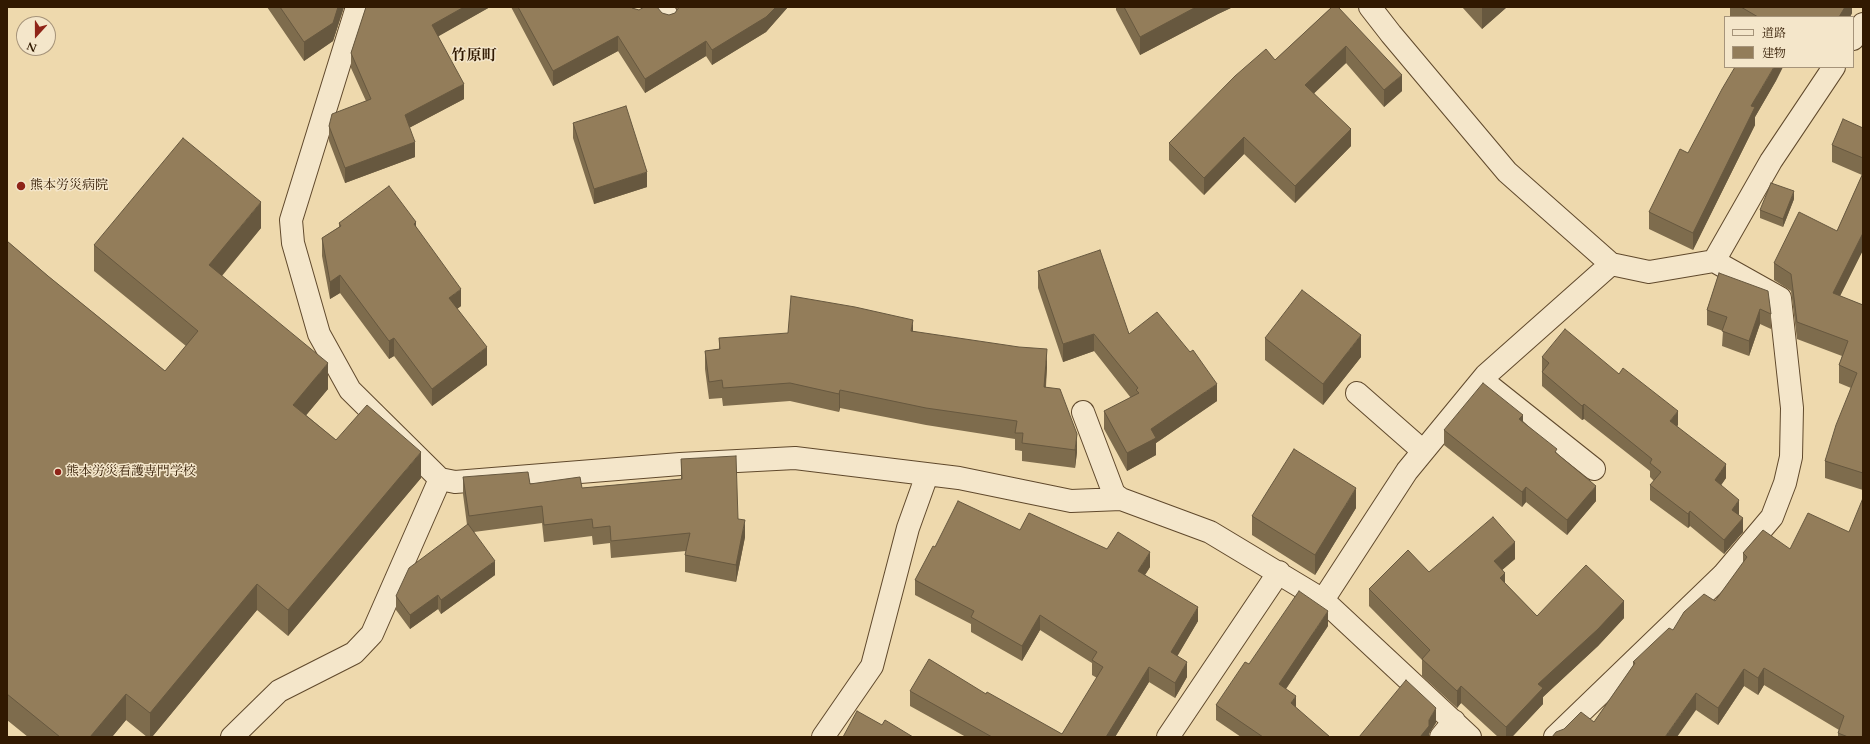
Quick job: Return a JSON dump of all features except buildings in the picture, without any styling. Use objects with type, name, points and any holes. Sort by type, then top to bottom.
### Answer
[{"type":"street","points":[[357,7],[291,220],[293,243],[318,334],[350,390],[440,479],[455,482],[680,464],[795,458],[959,478],[1071,502],[1120,499]]},
{"type":"street","points":[[1370,7],[1507,172],[1610,264],[1649,272],[1714,261],[1780,298],[1792,408],[1791,457],[1785,483],[1772,517],[1724,576],[1555,737]]},
{"type":"street","points":[[1854,38],[1863,24]]},
{"type":"street","points":[[1714,261],[1771,161],[1833,68]]},
{"type":"street","points":[[1323,600],[1407,471],[1482,380],[1610,264]]},
{"type":"street","points":[[1482,380],[1594,469]]},
{"type":"street","points":[[1357,393],[1423,451]]},
{"type":"street","points":[[1083,412],[1114,494],[1120,499],[1210,532],[1279,572],[1323,600],[1448,729],[1470,737]]},
{"type":"street","points":[[823,737],[872,666],[908,528],[927,475]]},
{"type":"street","points":[[232,737],[279,692],[354,653],[372,634],[440,479]]},
{"type":"street","points":[[1168,737],[1279,572]]},
{"type":"place","name":"熊本労災病院","points":[[21,186]]},
{"type":"place","name":"熊本労災看護専門学校","points":[[58,472]]},
{"type":"district","name":"竹原町","points":[[474,57]]}]
